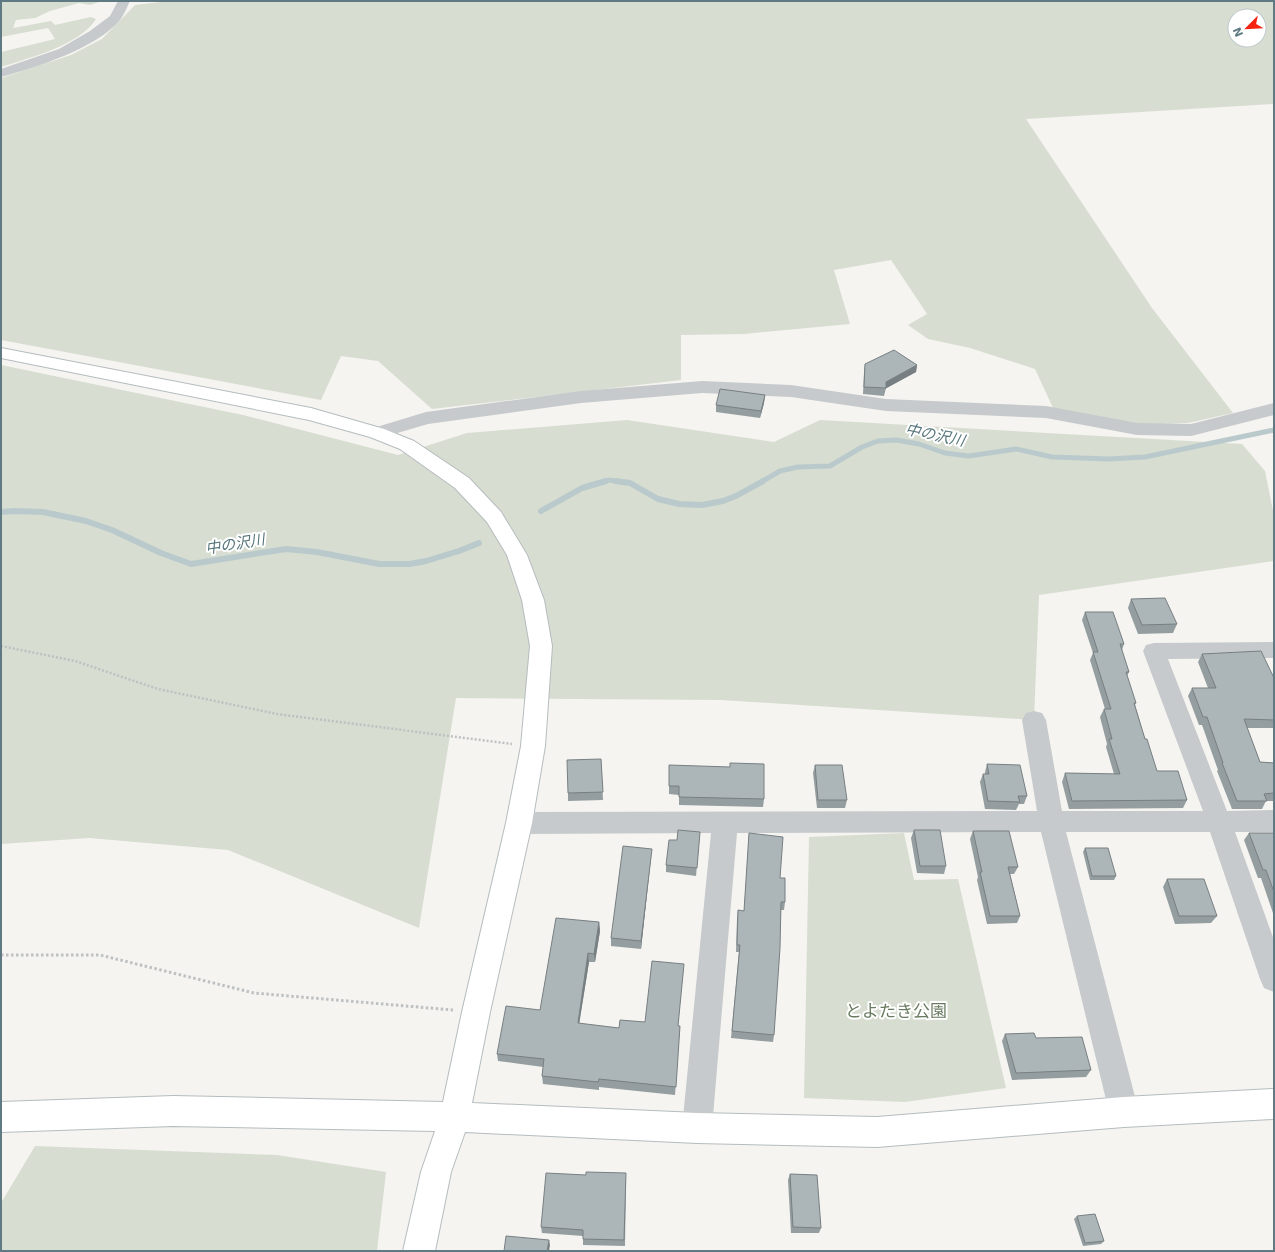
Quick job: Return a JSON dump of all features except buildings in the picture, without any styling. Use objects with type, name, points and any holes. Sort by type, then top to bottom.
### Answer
[{"type":"street","points":[[1,73],[64,52],[95,34],[115,18],[124,1]]},
{"type":"street","points":[[1,353],[311,414],[376,433],[407,445],[462,483],[494,517],[517,554],[533,600],[541,646],[533,746],[519,823],[476,1012],[455,1117],[436,1172],[419,1251]]},
{"type":"street","points":[[376,433],[426,418],[581,397],[702,386],[791,391],[886,405],[1046,412],[1137,429],[1191,430],[1274,409]]},
{"type":"street","points":[[1274,650],[1154,651],[1219,821],[1274,979]]},
{"type":"street","points":[[1034,720],[1051,821],[1124,1112]]},
{"type":"street","points":[[519,823],[1274,821]]},
{"type":"street","points":[[697,1128],[725,822]]},
{"type":"street","points":[[1,1117],[173,1111],[455,1117],[697,1128],[877,1132],[1124,1112],[1274,1104]]},
{"type":"path","points":[[1,646],[75,661],[158,689],[277,714],[533,746]]},
{"type":"path","points":[[1,955],[100,955],[254,993],[476,1012]]},
{"type":"green space","points":[[1,1],[102,1],[90,5],[79,3],[50,11],[35,18],[16,20],[13,28],[51,21],[55,25],[91,17],[96,19],[78,36],[66,43],[39,55],[1,67],[1,52],[55,39],[48,28],[1,37]]},
{"type":"green space","points":[[170,1],[1274,1],[1274,104],[1026,119],[1152,308],[1233,413],[1188,423],[1136,425],[1054,410],[1035,369],[970,348],[928,339],[908,325],[927,314],[891,260],[834,270],[850,324],[744,334],[681,335],[681,380],[432,409],[378,361],[341,356],[321,400],[1,340],[1,78],[71,55],[102,39],[135,5]]},
{"type":"green space","points":[[1,365],[243,415],[398,455],[467,433],[627,420],[774,442],[820,420],[1242,444],[1265,471],[1274,516],[1274,561],[1039,595],[1034,720],[721,700],[456,698],[419,928],[228,850],[89,838],[1,844]]},
{"type":"green space","name":"とよたき公園","points":[[904,833],[914,880],[958,879],[1006,1088],[905,1102],[804,1098],[809,837]]},
{"type":"green space","points":[[35,1146],[277,1155],[386,1172],[377,1251],[1,1251],[1,1203]]},
{"type":"waterway","name":"中の沢川","points":[[761,482],[780,471],[798,467],[830,466],[862,447],[878,441],[896,440],[919,444],[945,453],[969,456],[1016,449],[1052,457],[1109,459],[1145,457],[1274,430]]},
{"type":"waterway","name":"中の沢川","points":[[541,511],[582,488],[606,481]]},
{"type":"waterway","name":"中の沢川","points":[[606,481],[619,482]]},
{"type":"waterway","name":"中の沢川","points":[[619,482],[630,483],[658,499],[679,504],[702,505],[723,501],[736,496],[763,481]]},
{"type":"waterway","name":"中の沢川","points":[[1,512],[43,512],[86,521],[112,530],[161,553],[191,564],[286,549],[317,552],[379,564],[410,564],[426,561],[459,551],[479,543]]}]
